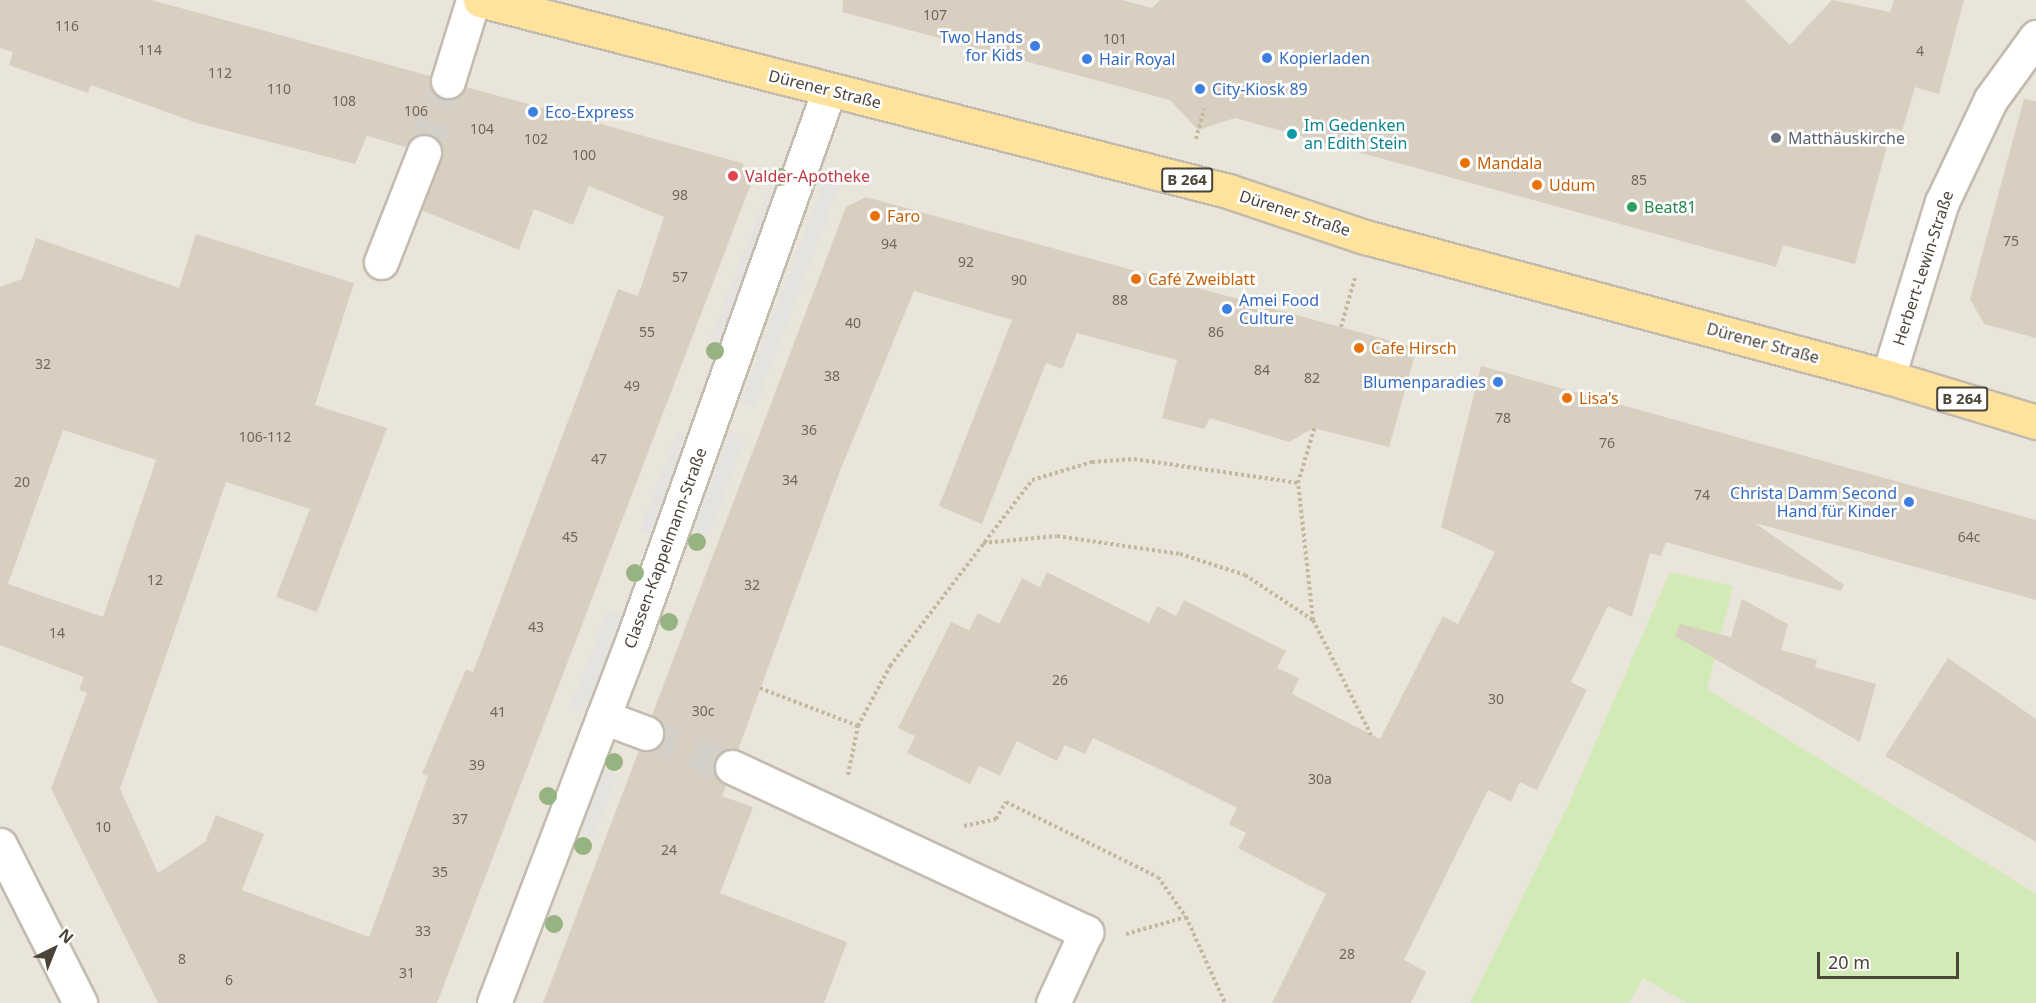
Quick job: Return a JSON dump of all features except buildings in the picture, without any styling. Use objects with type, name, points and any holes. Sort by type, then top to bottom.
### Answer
[{"type":"main road","name":"Dürener Straße","points":[[480,0],[1228,191],[1365,237],[1888,377],[2036,422]]},
{"type":"street","points":[[448,81],[473,0]]},
{"type":"street","name":"Herbert-Lewin-Straße","points":[[1888,377],[1942,202],[1991,99],[2036,37]]},
{"type":"street","name":"Classen-Kappelmann-Straße","points":[[494,1003],[603,717],[829,90]]},
{"type":"street","points":[[381,262],[423,152]]},
{"type":"street","points":[[603,717],[646,733]]},
{"type":"street","points":[[732,767],[1086,932],[1053,1003]]},
{"type":"street","points":[[0,845],[80,1003]]},
{"type":"path","points":[[1198,130],[1204,109]]},
{"type":"path","points":[[1341,327],[1365,237]]},
{"type":"path","points":[[1315,426],[1298,483],[1313,620],[1371,735]]},
{"type":"path","points":[[827,812],[849,773],[858,726],[890,666],[1032,480],[1092,462],[1134,459],[1298,483]]},
{"type":"path","points":[[982,543],[1057,536],[1180,554],[1245,575],[1313,620]]},
{"type":"path","points":[[760,688],[858,726]]},
{"type":"path","points":[[849,773],[860,778]]},
{"type":"path","points":[[957,823],[968,828],[996,819],[1006,801],[1035,813],[1158,877],[1186,917],[1225,1003]]},
{"type":"path","points":[[1086,932],[1102,940],[1186,917]]},
{"type":"shaded area","points":[[0,0],[2036,0],[2036,1003],[0,1003]]},
{"type":"shaded area","points":[[824,181],[839,187],[755,408],[741,402]]},
{"type":"shaded area","points":[[770,186],[784,191],[725,343],[711,337]]},
{"type":"shaded area","points":[[731,431],[746,437],[709,536],[693,530]]},
{"type":"shaded area","points":[[677,433],[689,437],[652,535],[640,530]]},
{"type":"shaded area","points":[[608,610],[623,616],[585,713],[570,707]]},
{"type":"shaded area","points":[[604,769],[618,775],[593,839],[579,833]]},
{"type":"green space","points":[[1670,572],[1733,586],[1707,689],[2036,894],[2036,1003],[1687,1003],[1643,978],[1629,1003],[1470,1003],[1570,801]]},
{"type":"tunnel","points":[[424,152],[448,81]]},
{"type":"tunnel","points":[[646,733],[732,767]]},
{"type":"place","name":"Two Hands for Kids","points":[[1035,46]]},
{"type":"place","name":"Kopierladen","points":[[1267,58]]},
{"type":"place","name":"Hair Royal","points":[[1087,59]]},
{"type":"place","name":"City-Kiosk 89","points":[[1200,89]]},
{"type":"place","name":"Eco-Express","points":[[533,112]]},
{"type":"place","name":"Im Gedenken an Edith Stein","points":[[1292,134]]},
{"type":"place","name":"Matthäuskirche","points":[[1776,138]]},
{"type":"place","name":"Mandala","points":[[1465,163]]},
{"type":"place","name":"Valder-Apotheke","points":[[733,176]]},
{"type":"place","name":"Udum","points":[[1537,185]]},
{"type":"place","name":"Beat81","points":[[1632,207]]},
{"type":"place","name":"Faro","points":[[875,216]]},
{"type":"place","name":"Café Zweiblatt","points":[[1136,279]]},
{"type":"place","name":"Amei Food Culture","points":[[1227,309]]},
{"type":"place","name":"Cafe Hirsch","points":[[1359,348]]},
{"type":"place","name":"Blumenparadies","points":[[1498,382]]},
{"type":"place","name":"Lisa's","points":[[1567,398]]},
{"type":"place","name":"Christa Damm Second Hand für Kinder","points":[[1909,502]]}]
